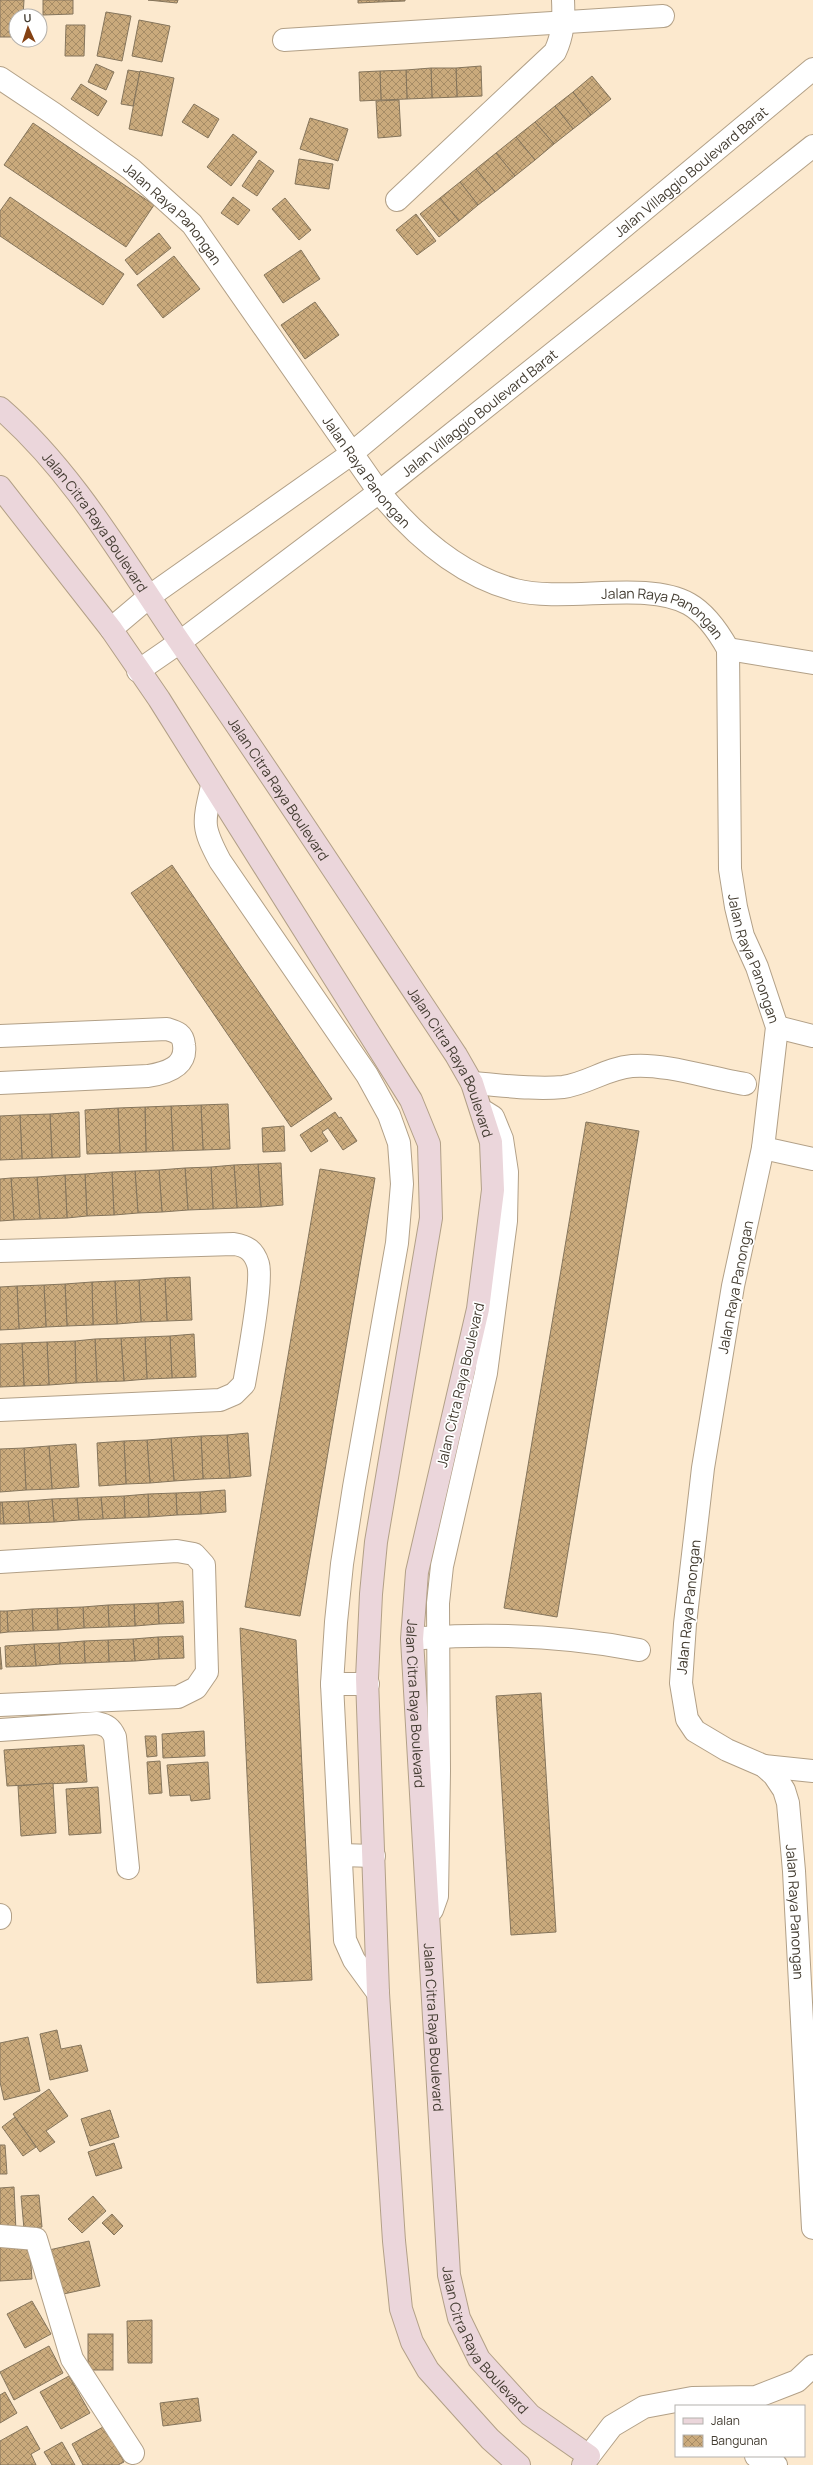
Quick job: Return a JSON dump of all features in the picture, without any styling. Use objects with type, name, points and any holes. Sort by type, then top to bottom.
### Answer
[{"type":"main road","name":"Jalan Citra Raya Boulevard","points":[[0,408],[28,432],[61,471],[150,596],[452,1048],[472,1083],[491,1142],[493,1190],[478,1309],[475,1371],[417,1572],[412,1639],[449,2275],[459,2318],[479,2359],[530,2415],[586,2461]]},
{"type":"main road","points":[[0,487],[111,629],[138,671],[159,699],[212,786],[411,1100],[428,1144],[432,1218],[380,1521],[371,1594],[368,1684],[378,1993],[394,2241],[402,2309],[412,2342],[428,2370],[490,2439],[519,2465]]},
{"type":"street","points":[[397,200],[554,52],[560,40],[564,22],[563,0]]},
{"type":"street","points":[[284,40],[663,16]]},
{"type":"street","name":"Jalan Villaggio Boulevard Barat","points":[[111,629],[150,596],[351,454],[813,69]]},
{"type":"street","name":"Jalan Raya Panongan","points":[[0,78],[54,114],[131,169],[192,224],[351,454],[379,492],[397,513],[452,562],[483,579],[515,590],[541,594],[662,594],[689,604],[720,633],[728,649],[730,869],[736,907],[743,936],[757,967],[777,1026],[763,1148],[733,1286],[703,1468],[685,1624],[681,1683],[687,1719],[695,1731],[727,1750],[764,1766],[784,1790],[788,1803],[794,1871],[813,2228]]},
{"type":"street","name":"Jalan Villaggio Boulevard Barat","points":[[138,671],[180,642],[379,492],[813,146]]},
{"type":"street","points":[[728,649],[813,663]]},
{"type":"street","points":[[212,786],[205,814],[206,835],[220,862],[367,1075],[389,1116],[399,1143],[402,1184],[397,1244],[342,1564],[332,1684],[345,1940],[354,1960],[378,1993]]},
{"type":"street","points":[[279,947],[303,930]]},
{"type":"street","points":[[777,1026],[813,1036]]},
{"type":"street","points":[[0,1036],[167,1029],[178,1032],[184,1039],[185,1051],[180,1063],[165,1073],[0,1083]]},
{"type":"street","points":[[367,1075],[389,1064]]},
{"type":"street","points":[[472,1083],[563,1087],[584,1082],[606,1072],[632,1066],[655,1067],[746,1084]]},
{"type":"street","points":[[763,1148],[813,1159]]},
{"type":"street","points":[[402,1184],[431,1184]]},
{"type":"street","points":[[0,1252],[234,1244],[244,1246],[252,1251],[259,1265],[258,1285],[244,1384],[234,1394],[220,1400],[0,1410]]},
{"type":"street","points":[[378,1348],[408,1352]]},
{"type":"street","points":[[429,1915],[434,1907],[437,1896],[439,1771],[437,1637],[442,1566],[475,1371]]},
{"type":"street","points":[[350,1515],[380,1521]]},
{"type":"street","points":[[0,1562],[177,1551],[194,1554],[204,1565],[207,1672],[196,1688],[178,1697],[0,1705]]},
{"type":"street","points":[[412,1639],[518,1635],[564,1638],[639,1650]]},
{"type":"street","points":[[332,1684],[368,1684]]},
{"type":"street","points":[[0,1730],[97,1723],[104,1724],[111,1729],[115,1737],[128,1868]]},
{"type":"street","points":[[764,1766],[813,1771]]},
{"type":"street","points":[[341,1855],[374,1856]]},
{"type":"street","points":[[0,2236],[36,2239],[72,2359],[134,2453]]},
{"type":"street","points":[[586,2461],[612,2426],[626,2416],[644,2408],[756,2397],[797,2381],[813,2366]]},
{"type":"street","points":[[758,2457],[776,2465]]},
{"type":"building","points":[[0,0],[24,0],[24,8],[8,8],[8,37],[0,37]]},
{"type":"building","points":[[43,0],[73,0],[73,14],[48,15],[48,8],[43,8]]},
{"type":"building","points":[[148,0],[178,0],[177,3]]},
{"type":"building","points":[[358,0],[379,0],[379,2],[358,3]]},
{"type":"building","points":[[379,0],[405,0],[405,1],[379,2]]},
{"type":"building","points":[[106,12],[131,16],[122,61],[97,56]]},
{"type":"building","points":[[139,20],[170,26],[162,62],[132,56]]},
{"type":"building","points":[[66,25],[85,25],[84,56],[65,56]]},
{"type":"building","points":[[96,64],[114,72],[106,90],[88,82]]},
{"type":"building","points":[[481,66],[482,96],[457,97],[456,68]]},
{"type":"building","points":[[431,68],[456,68],[457,97],[432,98]]},
{"type":"building","points":[[431,68],[432,98],[407,99],[406,70]]},
{"type":"building","points":[[128,70],[140,72],[133,106],[121,104]]},
{"type":"building","points":[[406,70],[407,99],[381,100],[380,71]]},
{"type":"building","points":[[140,71],[174,78],[162,136],[129,129]]},
{"type":"building","points":[[380,71],[381,100],[360,101],[359,72]]},
{"type":"building","points":[[592,76],[611,99],[591,115],[573,92]]},
{"type":"building","points":[[81,84],[107,101],[98,116],[71,99]]},
{"type":"building","points":[[573,92],[591,115],[573,129],[555,106]]},
{"type":"building","points":[[399,100],[401,136],[378,138],[376,101]]},
{"type":"building","points":[[194,104],[219,119],[208,138],[182,122]]},
{"type":"building","points":[[555,106],[573,129],[554,144],[535,122]]},
{"type":"building","points":[[310,118],[348,129],[338,161],[300,149]]},
{"type":"building","points":[[535,122],[554,144],[535,160],[516,137]]},
{"type":"building","points":[[33,123],[154,205],[126,247],[4,165]]},
{"type":"building","points":[[233,134],[257,152],[231,186],[207,167]]},
{"type":"building","points":[[516,137],[535,160],[515,176],[496,153]]},
{"type":"building","points":[[496,153],[515,176],[495,192],[476,169]]},
{"type":"building","points":[[299,159],[333,164],[329,189],[295,184]]},
{"type":"building","points":[[259,160],[274,171],[257,196],[242,186]]},
{"type":"building","points":[[476,169],[495,192],[478,205],[460,182]]},
{"type":"building","points":[[460,182],[478,205],[459,221],[440,198]]},
{"type":"building","points":[[10,197],[124,274],[103,305],[0,236],[0,211]]},
{"type":"building","points":[[233,197],[250,210],[238,225],[221,213]]},
{"type":"building","points":[[285,198],[311,230],[299,240],[272,209]]},
{"type":"building","points":[[440,198],[459,221],[439,237],[420,214]]},
{"type":"building","points":[[416,214],[436,241],[417,255],[396,230]]},
{"type":"building","points":[[159,233],[171,248],[137,275],[125,260]]},
{"type":"building","points":[[301,250],[320,279],[283,303],[264,275]]},
{"type":"building","points":[[174,256],[200,289],[163,318],[137,285]]},
{"type":"building","points":[[315,302],[339,335],[305,359],[281,325]]},
{"type":"building","points":[[172,865],[332,1099],[291,1127],[131,893]]},
{"type":"building","points":[[228,1104],[230,1149],[203,1150],[201,1105]]},
{"type":"building","points":[[201,1105],[203,1150],[173,1151],[171,1106]]},
{"type":"building","points":[[171,1106],[173,1151],[146,1152],[145,1107]]},
{"type":"building","points":[[145,1107],[146,1152],[120,1153],[118,1108]]},
{"type":"building","points":[[118,1108],[120,1153],[87,1154],[85,1110]]},
{"type":"building","points":[[79,1112],[80,1157],[52,1158],[50,1114]]},
{"type":"building","points":[[335,1112],[339,1118],[341,1117],[357,1141],[343,1150],[328,1128],[322,1132],[328,1141],[311,1152],[300,1135]]},
{"type":"building","points":[[50,1114],[52,1158],[22,1159],[20,1115]]},
{"type":"building","points":[[20,1115],[22,1159],[0,1160],[0,1116]]},
{"type":"building","points":[[586,1122],[639,1131],[557,1617],[504,1608]]},
{"type":"building","points":[[284,1126],[285,1151],[263,1152],[262,1128]]},
{"type":"building","points":[[281,1163],[283,1205],[261,1207],[258,1164]]},
{"type":"building","points":[[258,1164],[261,1207],[237,1208],[234,1165]]},
{"type":"building","points":[[234,1165],[237,1208],[213,1209],[211,1167]]},
{"type":"building","points":[[211,1167],[213,1209],[188,1210],[185,1168]]},
{"type":"building","points":[[185,1168],[188,1210],[162,1212],[159,1170]]},
{"type":"building","points":[[320,1169],[375,1178],[300,1616],[245,1607]]},
{"type":"building","points":[[159,1170],[162,1212],[138,1213],[135,1171]]},
{"type":"building","points":[[135,1171],[138,1213],[114,1215],[112,1172]]},
{"type":"building","points":[[112,1172],[114,1215],[87,1216],[85,1174]]},
{"type":"building","points":[[85,1174],[87,1216],[67,1218],[65,1175]]},
{"type":"building","points":[[65,1175],[67,1218],[40,1219],[37,1177]]},
{"type":"building","points":[[37,1177],[40,1219],[14,1220],[11,1178]]},
{"type":"building","points":[[11,1178],[14,1220],[0,1221],[0,1179]]},
{"type":"building","points":[[190,1277],[192,1320],[167,1321],[165,1278]]},
{"type":"building","points":[[165,1278],[167,1321],[141,1322],[139,1280]]},
{"type":"building","points":[[139,1280],[141,1322],[117,1324],[115,1281]]},
{"type":"building","points":[[115,1281],[117,1324],[93,1325],[92,1282]]},
{"type":"building","points":[[92,1282],[93,1325],[67,1326],[65,1284]]},
{"type":"building","points":[[65,1284],[67,1326],[46,1327],[44,1285]]},
{"type":"building","points":[[44,1285],[46,1327],[19,1329],[17,1286]]},
{"type":"building","points":[[17,1286],[19,1329],[0,1330],[0,1287]]},
{"type":"building","points":[[194,1334],[196,1377],[172,1378],[170,1336]]},
{"type":"building","points":[[170,1336],[172,1378],[147,1379],[145,1337]]},
{"type":"building","points":[[145,1337],[147,1379],[124,1381],[121,1338]]},
{"type":"building","points":[[121,1338],[124,1381],[97,1382],[95,1339]]},
{"type":"building","points":[[95,1339],[97,1382],[76,1383],[75,1341]]},
{"type":"building","points":[[75,1341],[76,1383],[49,1385],[47,1342]]},
{"type":"building","points":[[47,1342],[49,1385],[24,1386],[22,1343]]},
{"type":"building","points":[[22,1343],[24,1386],[0,1387],[0,1344]]},
{"type":"building","points":[[248,1433],[251,1476],[230,1478],[227,1435]]},
{"type":"building","points":[[227,1435],[230,1478],[203,1479],[201,1436]]},
{"type":"building","points":[[201,1436],[203,1479],[174,1481],[171,1438]]},
{"type":"building","points":[[171,1438],[174,1481],[150,1483],[147,1440]]},
{"type":"building","points":[[147,1440],[150,1483],[126,1484],[124,1441]]},
{"type":"building","points":[[124,1441],[126,1484],[99,1486],[97,1443]]},
{"type":"building","points":[[76,1444],[79,1487],[52,1489],[49,1446]]},
{"type":"building","points":[[49,1446],[52,1489],[26,1490],[24,1448]]},
{"type":"building","points":[[24,1448],[26,1490],[0,1492],[0,1449]]},
{"type":"building","points":[[225,1490],[226,1512],[201,1514],[200,1492]]},
{"type":"building","points":[[200,1492],[201,1514],[177,1515],[176,1493]]},
{"type":"building","points":[[176,1493],[177,1515],[149,1517],[148,1494]]},
{"type":"building","points":[[148,1494],[149,1517],[125,1518],[124,1496]]},
{"type":"building","points":[[124,1496],[125,1518],[103,1519],[101,1497]]},
{"type":"building","points":[[101,1497],[103,1519],[79,1520],[77,1498]]},
{"type":"building","points":[[77,1498],[79,1520],[54,1522],[52,1499]]},
{"type":"building","points":[[52,1499],[54,1522],[30,1523],[28,1501]]},
{"type":"building","points":[[28,1501],[30,1523],[4,1524],[2,1502]]},
{"type":"building","points":[[0,1502],[2,1502],[4,1524],[0,1524]]},
{"type":"building","points":[[183,1601],[184,1623],[159,1624],[158,1603]]},
{"type":"building","points":[[158,1603],[159,1624],[135,1626],[134,1604]]},
{"type":"building","points":[[134,1604],[135,1626],[109,1627],[108,1605]]},
{"type":"building","points":[[108,1605],[109,1627],[84,1628],[83,1607]]},
{"type":"building","points":[[83,1607],[84,1628],[58,1630],[57,1608]]},
{"type":"building","points":[[57,1608],[58,1630],[33,1631],[32,1609]]},
{"type":"building","points":[[32,1609],[33,1631],[8,1632],[7,1611]]},
{"type":"building","points":[[0,1611],[7,1611],[8,1632],[0,1633]]},
{"type":"building","points":[[240,1628],[296,1640],[312,1980],[257,1983]]},
{"type":"building","points":[[183,1636],[184,1658],[159,1659],[158,1637]]},
{"type":"building","points":[[158,1637],[159,1659],[135,1661],[133,1639]]},
{"type":"building","points":[[133,1639],[135,1661],[109,1662],[108,1640]]},
{"type":"building","points":[[108,1640],[109,1662],[85,1663],[84,1641]]},
{"type":"building","points":[[84,1641],[85,1663],[60,1664],[59,1643]]},
{"type":"building","points":[[59,1643],[60,1664],[36,1666],[34,1644]]},
{"type":"building","points":[[34,1644],[36,1666],[6,1667],[5,1646]]},
{"type":"building","points":[[0,1647],[2,1669],[0,1669]]},
{"type":"building","points":[[541,1693],[556,1932],[511,1935],[496,1696]]},
{"type":"building","points":[[204,1731],[205,1756],[163,1758],[162,1734]]},
{"type":"building","points":[[145,1736],[156,1736],[157,1756],[147,1757]]},
{"type":"building","points":[[84,1745],[87,1782],[7,1786],[4,1750]]},
{"type":"building","points":[[160,1761],[162,1793],[149,1794],[147,1762]]},
{"type":"building","points":[[208,1762],[210,1799],[191,1801],[190,1795],[170,1796],[167,1765]]},
{"type":"building","points":[[53,1783],[56,1833],[21,1836],[18,1786]]},
{"type":"building","points":[[98,1787],[101,1833],[69,1835],[66,1789]]},
{"type":"building","points":[[57,2030],[61,2049],[81,2045],[88,2071],[50,2080],[40,2034]]},
{"type":"building","points":[[28,2037],[40,2091],[4,2100],[0,2082],[0,2043]]},
{"type":"building","points":[[49,2089],[68,2116],[46,2131],[55,2142],[40,2152],[13,2114]]},
{"type":"building","points":[[110,2110],[119,2137],[90,2146],[81,2119]]},
{"type":"building","points":[[15,2117],[36,2147],[23,2156],[2,2127]]},
{"type":"building","points":[[114,2143],[122,2168],[96,2176],[88,2152]]},
{"type":"building","points":[[0,2145],[5,2145],[7,2174],[0,2174]]},
{"type":"building","points":[[14,2187],[16,2231],[0,2232],[0,2188]]},
{"type":"building","points":[[39,2195],[42,2227],[24,2229],[21,2196]]},
{"type":"building","points":[[93,2196],[106,2211],[82,2233],[68,2219]]},
{"type":"building","points":[[112,2214],[123,2226],[114,2235],[102,2223]]},
{"type":"building","points":[[29,2239],[32,2279],[0,2281],[0,2241]]},
{"type":"building","points":[[89,2241],[100,2286],[59,2295],[49,2250]]},
{"type":"building","points":[[32,2301],[51,2334],[25,2348],[7,2314]]},
{"type":"building","points":[[152,2320],[152,2363],[128,2363],[127,2321]]},
{"type":"building","points":[[88,2334],[113,2334],[113,2370],[88,2370]]},
{"type":"building","points":[[49,2346],[63,2373],[14,2400],[0,2372]]},
{"type":"building","points":[[69,2376],[90,2413],[61,2429],[40,2392]]},
{"type":"building","points":[[5,2392],[17,2413],[0,2423],[0,2395]]},
{"type":"building","points":[[198,2398],[201,2421],[163,2426],[160,2403]]},
{"type":"building","points":[[27,2426],[40,2449],[31,2454],[36,2465],[0,2465],[0,2441]]},
{"type":"building","points":[[105,2426],[124,2462],[118,2465],[83,2465],[72,2444]]},
{"type":"building","points":[[62,2442],[75,2465],[52,2465],[44,2452]]}]
